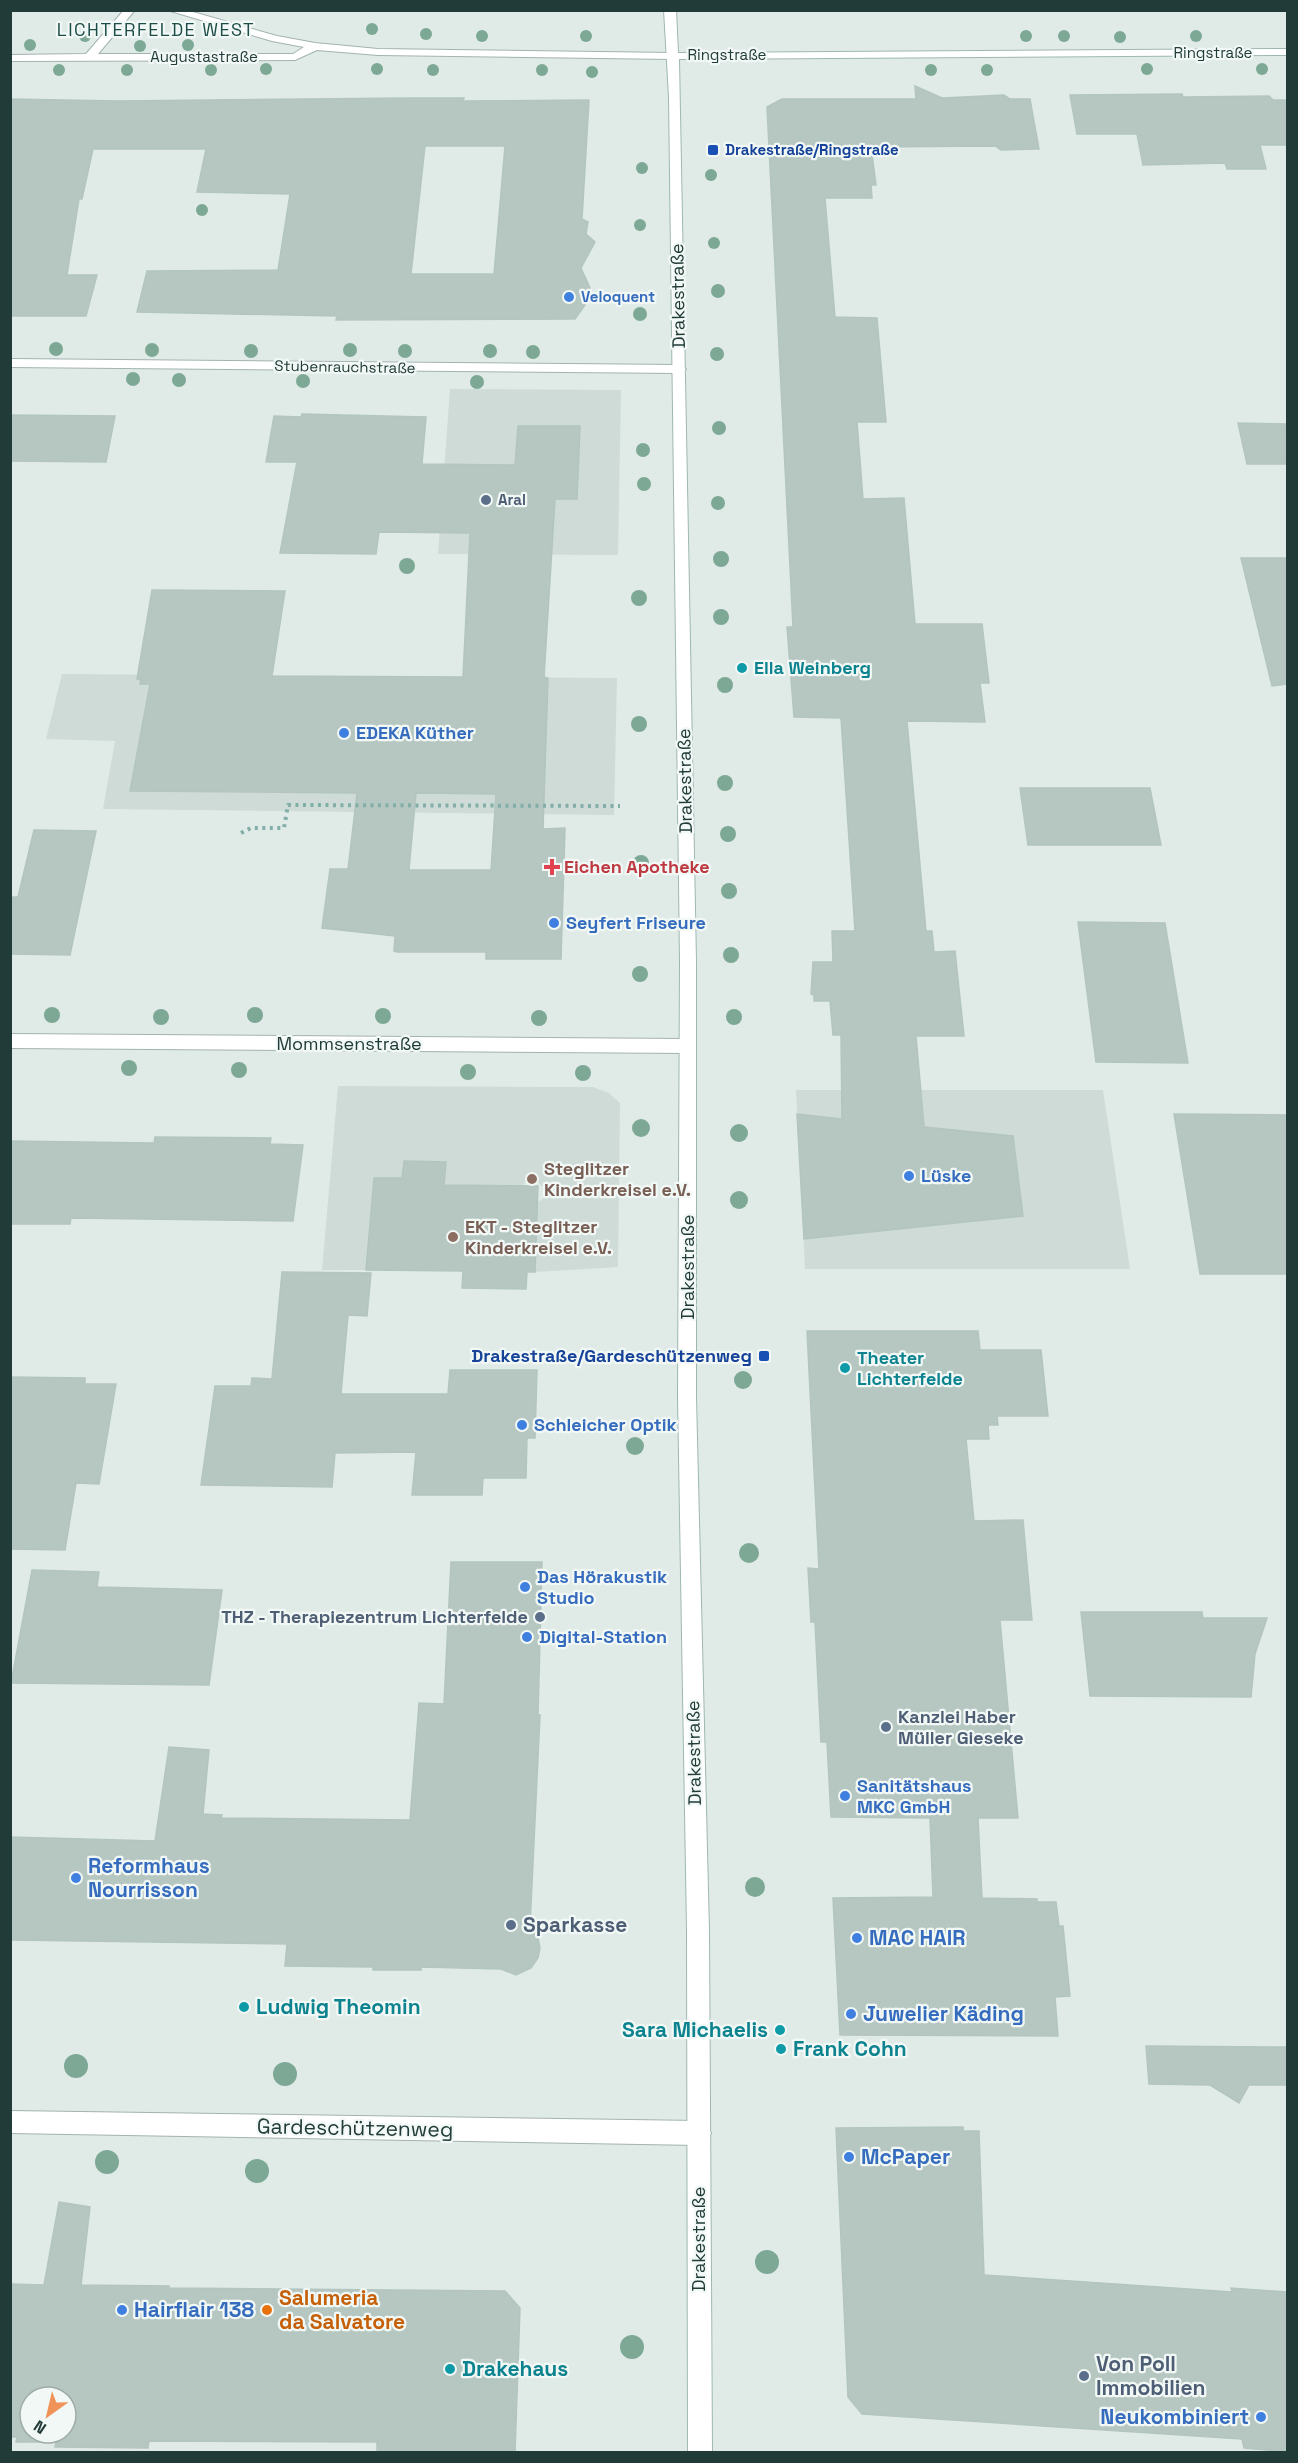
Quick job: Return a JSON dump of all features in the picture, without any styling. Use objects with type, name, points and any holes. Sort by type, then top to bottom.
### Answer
[{"type":"street","points":[[90,57],[130,10]]},
{"type":"street","name":"Ringstraße","points":[[172,10],[276,39],[315,46],[387,53],[673,56],[1287,52]]},
{"type":"street","name":"Drakestraße","points":[[670,10],[675,97],[679,369],[687,1046],[689,1313],[687,1397],[698,1931],[700,2452]]},
{"type":"street","name":"Augustastraße","points":[[10,58],[295,57],[315,46]]},
{"type":"street","name":"Stubenrauchstraße","points":[[10,363],[679,369]]},
{"type":"street","name":"Mommsenstraße","points":[[10,1041],[687,1046]]},
{"type":"street","name":"Gardeschützenweg","points":[[10,2122],[699,2133]]},
{"type":"path","points":[[241,833],[251,828],[284,828],[288,805],[620,806]]},
{"type":"shaded area","points":[[450,389],[621,390],[618,555],[438,554]]},
{"type":"shaded area","name":"EDEKA Küther","points":[[62,674],[617,678],[614,815],[103,809],[115,741],[46,739]]},
{"type":"shaded area","name":"Steglitzer Kinderkreisel e.V.","points":[[338,1086],[593,1087],[609,1093],[620,1103],[618,1267],[535,1272],[537,1203],[545,1197],[546,1189],[536,1181],[527,1181],[520,1187],[444,1185],[445,1162],[404,1161],[402,1178],[374,1178],[366,1270],[322,1270]]},
{"type":"shaded area","points":[[796,1090],[1103,1090],[1130,1269],[805,1269]]},
{"type":"building","points":[[915,86],[942,98],[1004,95],[1010,99],[1030,99],[1039,149],[1001,150],[995,146],[871,147],[876,185],[871,185],[872,198],[825,198],[835,317],[877,318],[886,422],[857,422],[863,499],[904,498],[915,624],[982,624],[989,683],[980,683],[985,722],[907,721],[926,931],[932,931],[934,952],[955,951],[964,1036],[916,1036],[924,1127],[1013,1136],[1023,1216],[804,1239],[797,1114],[842,1119],[841,1035],[833,1035],[830,1001],[814,1001],[814,995],[811,994],[813,962],[833,962],[832,931],[855,931],[841,718],[794,717],[787,627],[793,627],[767,107],[782,99],[916,99]]},
{"type":"building","points":[[1182,94],[1183,97],[1269,96],[1273,100],[1287,100],[1287,145],[1260,145],[1266,169],[1227,169],[1225,163],[1143,165],[1137,134],[1077,134],[1070,95]]},
{"type":"building","points":[[409,98],[464,98],[463,101],[589,100],[582,219],[588,222],[586,234],[595,242],[581,268],[590,288],[590,298],[575,319],[336,320],[337,316],[137,312],[147,271],[278,270],[290,194],[197,192],[206,149],[93,149],[82,199],[79,199],[67,275],[97,275],[86,316],[10,316],[10,99],[119,101]],"holes":[[[425,146],[505,146],[494,274],[411,274]]]},
{"type":"building","points":[[302,414],[426,417],[422,464],[515,465],[518,426],[580,426],[577,499],[555,499],[544,677],[548,678],[543,829],[565,828],[561,959],[486,959],[486,952],[397,952],[394,951],[395,936],[322,928],[330,869],[348,869],[357,793],[130,791],[150,684],[140,684],[141,680],[137,679],[152,590],[285,591],[272,676],[463,677],[470,533],[379,532],[376,554],[280,553],[297,462],[266,462],[274,416],[301,417]],"holes":[[[416,793],[496,794],[491,870],[409,870]]]},
{"type":"building","points":[[10,415],[115,416],[106,462],[10,461]]},
{"type":"building","points":[[1238,423],[1287,424],[1287,464],[1247,464]]},
{"type":"building","points":[[1241,558],[1287,558],[1287,684],[1272,686]]},
{"type":"building","points":[[1020,788],[1150,788],[1161,845],[1028,845]]},
{"type":"building","points":[[34,830],[96,831],[70,955],[10,954],[10,897],[18,897]]},
{"type":"building","points":[[1078,922],[1165,923],[1188,1063],[1096,1062]]},
{"type":"building","points":[[1174,1114],[1287,1115],[1287,1274],[1200,1274]]},
{"type":"building","points":[[155,1137],[271,1138],[270,1144],[303,1145],[293,1221],[71,1218],[70,1224],[10,1224],[10,1141],[154,1143]]},
{"type":"building","name":"EKT - Steglitzer Kinderkreisel e.V.","points":[[404,1161],[446,1162],[444,1185],[538,1186],[535,1272],[527,1272],[526,1289],[462,1288],[463,1271],[366,1270],[374,1178],[402,1178]]},
{"type":"building","points":[[282,1272],[371,1273],[367,1316],[348,1315],[341,1394],[448,1394],[450,1370],[537,1370],[535,1438],[527,1438],[526,1478],[483,1478],[482,1495],[412,1495],[416,1452],[335,1453],[332,1487],[201,1485],[215,1386],[251,1386],[252,1378],[272,1379]]},
{"type":"building","points":[[807,1331],[978,1331],[980,1350],[1041,1350],[1048,1416],[997,1416],[998,1425],[988,1425],[989,1439],[966,1439],[974,1521],[1023,1520],[1032,1620],[1000,1620],[1018,1818],[978,1818],[982,1898],[1037,1899],[1037,1902],[1056,1902],[1059,1926],[1063,1926],[1070,1996],[1055,1997],[1058,2036],[840,2035],[833,1898],[933,1897],[930,1818],[831,1817],[827,1742],[821,1742],[815,1622],[811,1622],[808,1568],[819,1569]]},
{"type":"building","points":[[10,1377],[85,1378],[85,1384],[116,1384],[99,1484],[76,1483],[65,1550],[10,1549]]},
{"type":"building","points":[[451,1562],[542,1562],[538,1715],[540,1715],[530,1926],[537,1933],[540,1948],[538,1958],[531,1968],[516,1975],[501,1969],[421,1967],[421,1970],[373,1970],[373,1967],[285,1966],[287,1944],[10,1940],[10,1837],[155,1841],[169,1747],[209,1750],[203,1814],[222,1815],[221,1818],[410,1820],[419,1703],[444,1704]]},
{"type":"building","points":[[32,1570],[99,1572],[97,1587],[222,1590],[209,1685],[11,1683]]},
{"type":"building","points":[[1081,1612],[1202,1612],[1203,1618],[1267,1618],[1255,1654],[1251,1697],[1090,1696]]},
{"type":"building","points":[[1146,2046],[1287,2047],[1287,2085],[1249,2085],[1239,2103],[1210,2085],[1149,2084]]},
{"type":"building","points":[[963,2127],[963,2131],[979,2131],[984,2275],[1232,2292],[1231,2288],[1287,2292],[1287,2452],[1244,2448],[1242,2439],[862,2414],[848,2397],[836,2128]]},
{"type":"building","points":[[59,2202],[90,2207],[81,2285],[505,2291],[520,2308],[515,2452],[377,2452],[377,2442],[149,2441],[148,2448],[55,2447],[55,2445],[78,2445],[78,2385],[18,2385],[18,2442],[16,2442],[17,2437],[10,2437],[10,2284],[44,2285]]},
{"type":"place","name":"Drakestraße/Ringstraße","points":[[713,150]]},
{"type":"place","name":"Veloquent","points":[[569,297]]},
{"type":"place","name":"Aral","points":[[486,500]]},
{"type":"place","name":"Ella Weinberg","points":[[742,668]]},
{"type":"place","name":"EDEKA Küther","points":[[344,733]]},
{"type":"place","name":"Eichen Apotheke","points":[[552,867]]},
{"type":"place","name":"Seyfert Friseure","points":[[554,923]]},
{"type":"place","name":"Lüske","points":[[909,1176]]},
{"type":"place","name":"Steglitzer Kinderkreisel e.V.","points":[[532,1179]]},
{"type":"place","name":"EKT - Steglitzer Kinderkreisel e.V.","points":[[453,1237]]},
{"type":"place","name":"Drakestraße/Gardeschützenweg","points":[[764,1356]]},
{"type":"place","name":"Theater Lichterfelde","points":[[845,1368]]},
{"type":"place","name":"Schleicher Optik","points":[[522,1425]]},
{"type":"place","name":"Das Hörakustik Studio","points":[[525,1587]]},
{"type":"place","name":"THZ - Therapiezentrum Lichterfelde","points":[[540,1617]]},
{"type":"place","name":"Digital-Station","points":[[527,1637]]},
{"type":"place","name":"Kanzlei Haber Müller Gieseke","points":[[886,1727]]},
{"type":"place","name":"Sanitätshaus MKC GmbH","points":[[845,1796]]},
{"type":"place","name":"Reformhaus Nourrisson","points":[[76,1878]]},
{"type":"place","name":"Sparkasse","points":[[511,1925]]},
{"type":"place","name":"MAC HAIR","points":[[857,1938]]},
{"type":"place","name":"Ludwig Theomin","points":[[244,2007]]},
{"type":"place","name":"Juwelier Käding","points":[[851,2014]]},
{"type":"place","name":"Sara Michaelis","points":[[780,2030]]},
{"type":"place","name":"Frank Cohn","points":[[781,2049]]},
{"type":"place","name":"McPaper","points":[[849,2157]]},
{"type":"place","name":"Hairflair 138","points":[[122,2310]]},
{"type":"place","name":"Salumeria da Salvatore","points":[[267,2310]]},
{"type":"place","name":"Drakehaus","points":[[450,2369]]},
{"type":"place","name":"Von Poll Immobilien","points":[[1084,2376]]},
{"type":"place","name":"Neukombiniert","points":[[1261,2417]]},
{"type":"district","name":"LICHTERFELDE WEST","points":[[156,30]]}]
